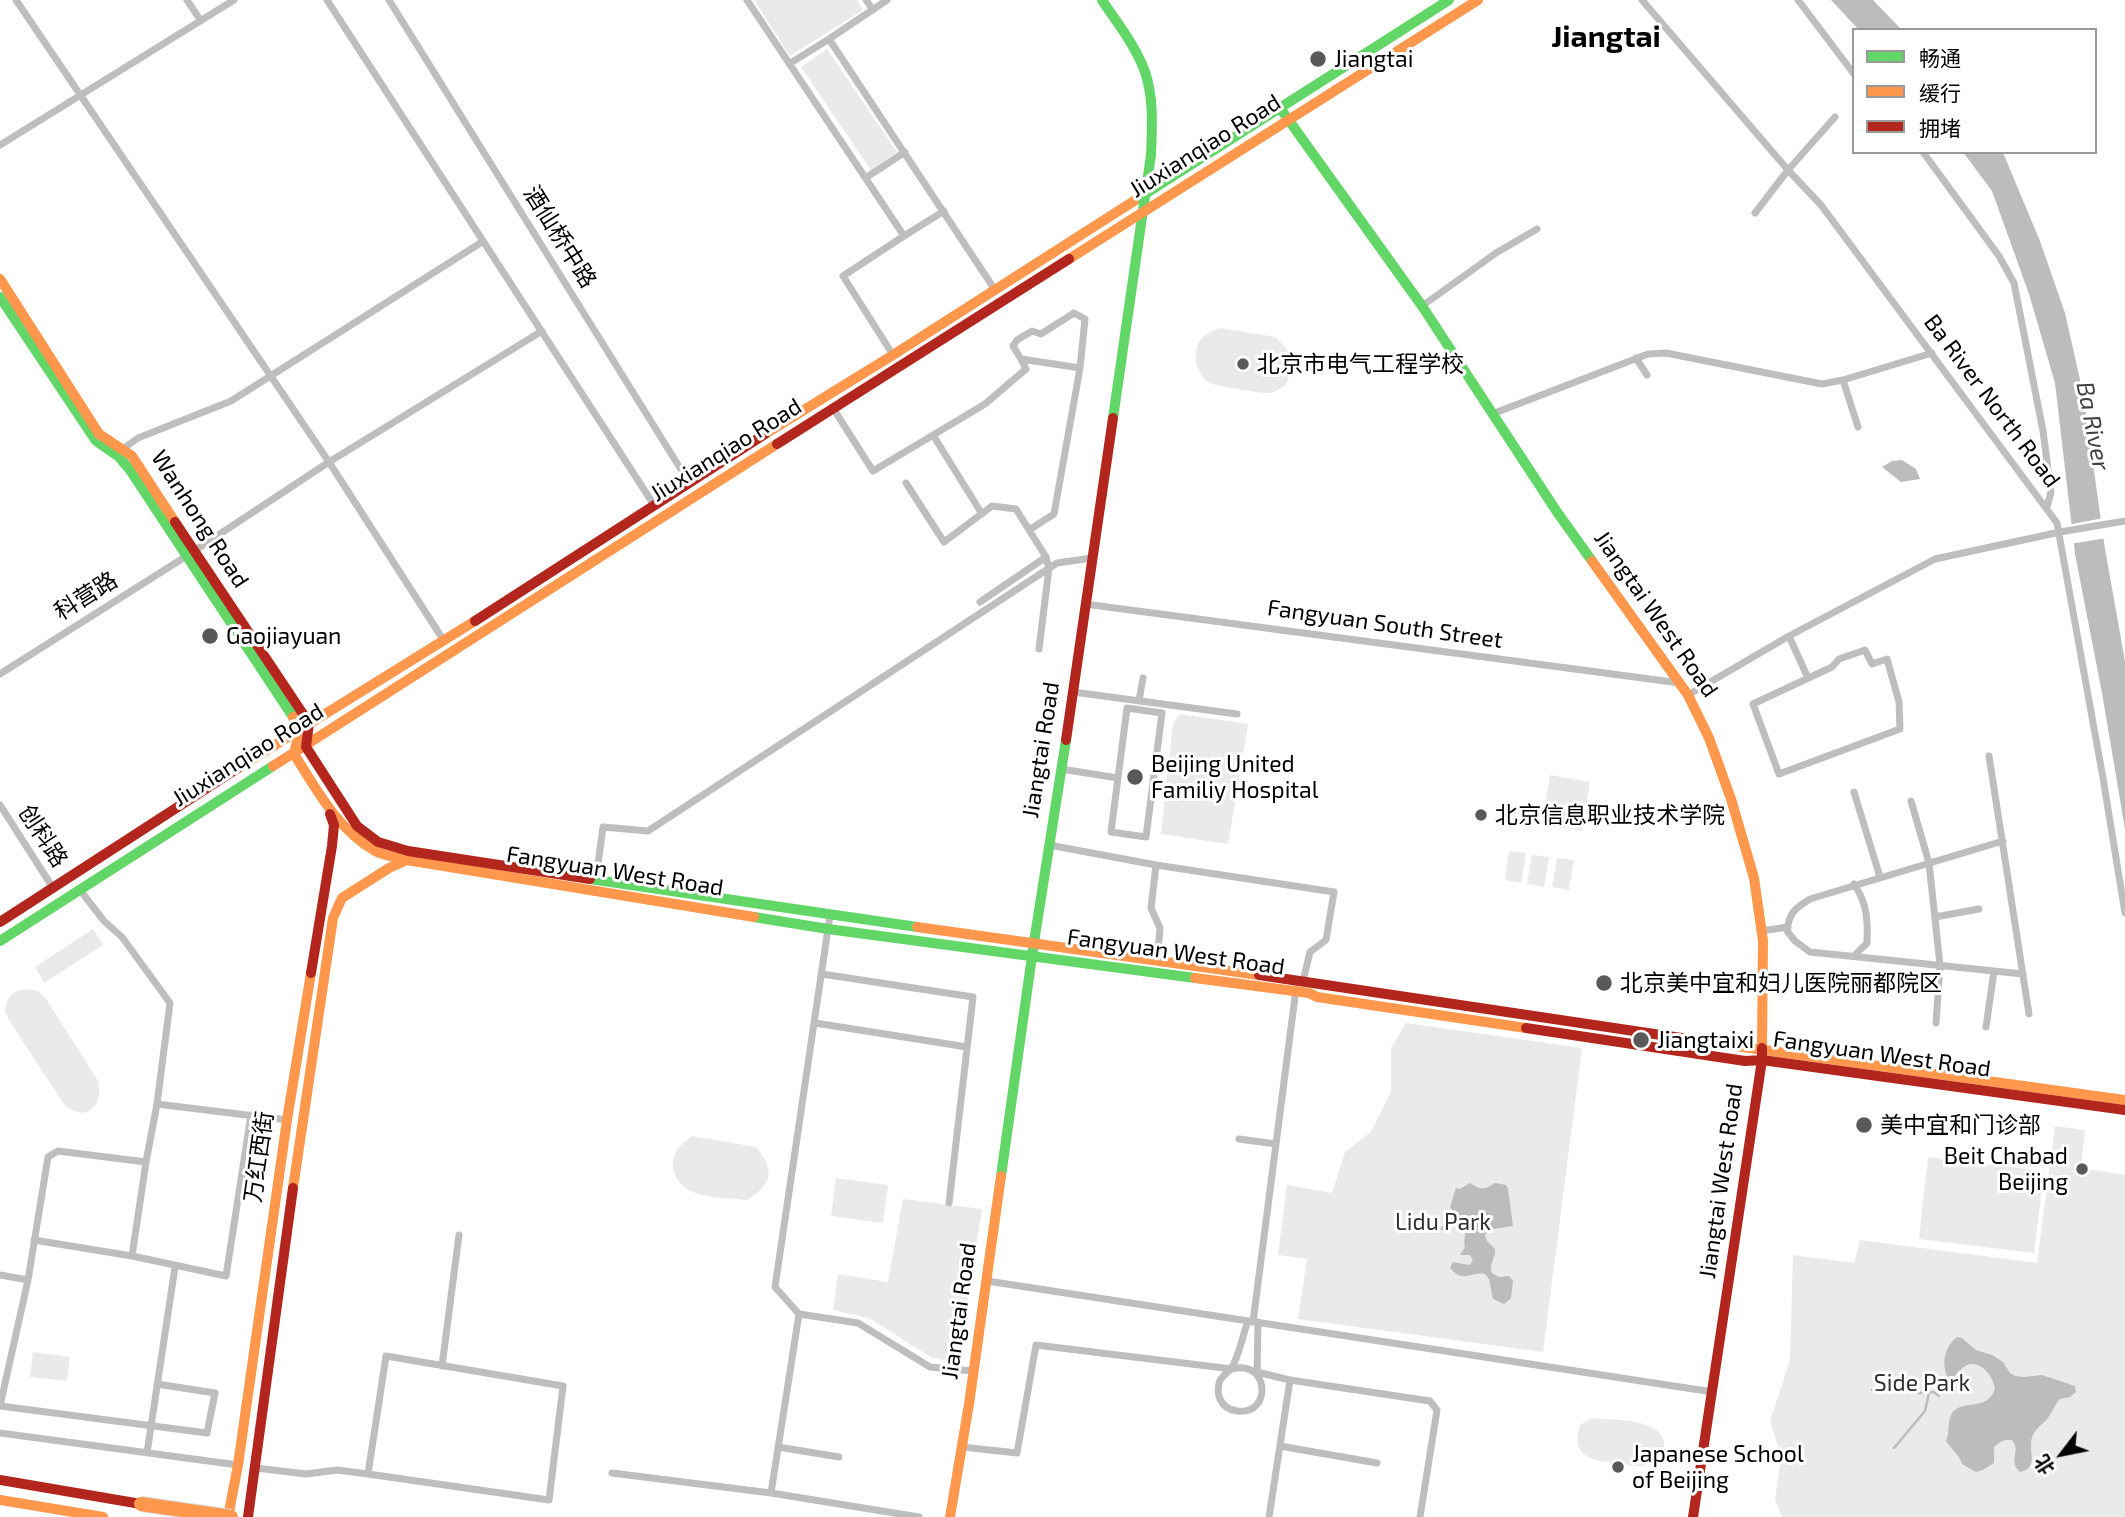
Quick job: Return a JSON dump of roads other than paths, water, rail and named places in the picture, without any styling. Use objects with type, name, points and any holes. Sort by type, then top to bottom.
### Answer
[{"type":"main road","name":"Jiangtai Road","points":[[950,1517],[1152,155],[1152,123],[1146,74],[1102,0]]},
{"type":"main road","name":"Jiuxianqiao Road","points":[[0,922],[304,725],[444,640],[654,505],[693,488],[834,408],[1142,213],[1449,0]]},
{"type":"main road","name":"Jiuxianqiao Road","points":[[0,942],[300,750],[893,355],[1147,193],[1478,0]]},
{"type":"main road","name":"Jiangtai West Road","points":[[1284,114],[1422,306],[1557,512],[1684,689],[1709,738],[1731,799],[1754,878],[1761,931],[1762,1055],[1693,1517]]},
{"type":"main road","name":"Wanhong Road","points":[[0,279],[99,434],[108,442],[124,448],[132,456],[209,590],[304,725]]},
{"type":"main road","name":"Wanhong Road","points":[[0,297],[96,441],[119,457],[130,470],[189,554]]},
{"type":"main road","points":[[300,750],[304,725]]},
{"type":"main road","name":"Fangyuan West Road","points":[[300,750],[326,805],[350,833],[377,852],[407,860],[829,922],[1298,984]]},
{"type":"main road","name":"Fangyuan West Road","points":[[300,750],[357,826],[378,842],[408,850],[596,879],[829,922]]},
{"type":"main road","name":"万红西街","points":[[230,1517],[287,1120],[332,846],[334,825],[326,805]]},
{"type":"main road","name":"万红西街","points":[[248,1517],[333,918],[342,898],[389,868],[407,860]]},
{"type":"main road","name":"Fangyuan West Road","points":[[1033,949],[1157,960],[1298,984],[1317,997],[1732,1059],[1762,1055],[2125,1100]]},
{"type":"main road","name":"Fangyuan West Road","points":[[1762,1055],[2125,1110]]},
{"type":"main road","points":[[0,1480],[230,1517]]},
{"type":"main road","points":[[0,1500],[103,1517]]},
{"type":"street","points":[[16,0],[272,376],[444,640]]},
{"type":"street","points":[[187,0],[201,21]]},
{"type":"street","points":[[0,145],[234,0]]},
{"type":"street","points":[[327,0],[654,505]]},
{"type":"street","name":"酒仙桥中路","points":[[389,0],[693,488]]},
{"type":"street","points":[[747,0],[904,236]]},
{"type":"street","points":[[866,0],[873,10]]},
{"type":"street","points":[[789,64],[887,0]]},
{"type":"street","name":"Ba River North Road","points":[[1642,0],[1821,205],[2064,532],[2125,913]]},
{"type":"street","points":[[1798,0],[1852,71]]},
{"type":"street","points":[[829,39],[995,290]]},
{"type":"street","points":[[1755,213],[1788,170],[1835,117]]},
{"type":"street","points":[[867,177],[905,152]]},
{"type":"street","points":[[1924,154],[1998,256],[2014,283],[2043,431],[2051,492],[2047,507]]},
{"type":"street","points":[[893,355],[843,276],[944,211]]},
{"type":"street","points":[[1422,306],[1496,253],[1537,229]]},
{"type":"street","points":[[124,448],[138,438],[230,401],[482,242]]},
{"type":"street","points":[[834,408],[873,471],[985,404],[1026,369],[1013,346],[1017,340],[1032,331],[1041,334],[1074,313],[1085,319],[1080,368],[1054,514],[1029,530]]},
{"type":"street","name":"科营路","points":[[0,674],[329,462],[542,331]]},
{"type":"street","points":[[1492,414],[1648,354],[1665,353],[1822,384],[1932,352]]},
{"type":"street","points":[[1636,358],[1647,375]]},
{"type":"street","points":[[1021,359],[1080,368]]},
{"type":"street","points":[[1843,380],[1858,427]]},
{"type":"street","points":[[933,435],[982,514]]},
{"type":"street","points":[[906,483],[944,542],[992,506],[1016,509],[1046,557],[1049,568],[1039,649]]},
{"type":"street","points":[[1684,689],[1935,559],[2122,522]]},
{"type":"street","points":[[980,601],[1046,557]]},
{"type":"street","points":[[596,879],[603,827],[648,831],[1057,563],[1091,558]]},
{"type":"street","name":"Fangyuan South Street","points":[[1085,604],[1684,689]]},
{"type":"street","points":[[1789,636],[1808,678]]},
{"type":"street","points":[[1865,650],[1872,664],[1887,659],[1899,702],[1900,729],[1779,774],[1753,704],[1808,678],[1832,667],[1839,659],[1865,650]]},
{"type":"street","points":[[1139,701],[1143,678]]},
{"type":"street","points":[[1073,692],[1237,714]]},
{"type":"street","points":[[1127,708],[1162,713],[1146,837],[1111,832],[1118,778],[1127,708]]},
{"type":"street","points":[[1989,756],[2029,1014]]},
{"type":"street","points":[[1061,769],[1118,778]]},
{"type":"street","points":[[1854,792],[1880,877]]},
{"type":"street","points":[[1911,801],[1929,863],[1940,965],[1936,1023]]},
{"type":"street","name":"创科路","points":[[0,805],[53,888]]},
{"type":"street","points":[[2003,841],[1810,899],[1797,907],[1789,917],[1787,931],[1810,952],[2023,974]]},
{"type":"street","points":[[1049,845],[1156,865],[1334,892],[1326,940],[1310,952],[1298,984],[1253,1322],[1257,1373],[1262,1387],[1261,1399],[1250,1410],[1241,1412],[1224,1405],[1218,1393],[1220,1379],[1232,1369],[1253,1322]]},
{"type":"street","points":[[1156,865],[1152,908],[1160,928],[1157,960]]},
{"type":"street","points":[[1854,884],[1868,916],[1867,943],[1855,955]]},
{"type":"street","points":[[80,890],[104,921],[122,937],[170,1003],[157,1104],[132,1256]]},
{"type":"street","points":[[1935,917],[1979,909]]},
{"type":"street","points":[[829,922],[775,1287],[799,1314],[858,1323],[930,1367],[973,1371]]},
{"type":"street","points":[[1761,931],[1788,927]]},
{"type":"street","points":[[1986,1027],[1994,971]]},
{"type":"street","points":[[822,974],[973,997],[949,1203]]},
{"type":"street","points":[[815,1023],[967,1047]]},
{"type":"street","points":[[157,1104],[287,1120]]},
{"type":"street","points":[[34,1240],[132,1256],[226,1276],[251,1115]]},
{"type":"street","points":[[1239,1139],[1276,1144]]},
{"type":"street","points":[[146,1162],[58,1151],[48,1157],[28,1280],[0,1406],[207,1433],[215,1393],[157,1384]]},
{"type":"street","points":[[442,1366],[459,1235]]},
{"type":"street","points":[[147,1453],[175,1267]]},
{"type":"street","points":[[0,1275],[28,1280]]},
{"type":"street","points":[[987,1281],[1713,1392]]},
{"type":"street","points":[[771,1493],[799,1314]]},
{"type":"street","points":[[962,1447],[1017,1453],[1036,1345],[1232,1369],[1245,1368],[1290,1380],[1430,1401],[1437,1410],[1420,1517]]},
{"type":"street","points":[[256,1468],[306,1474],[337,1470],[549,1500],[563,1386],[386,1356],[368,1474]]},
{"type":"street","points":[[1269,1517],[1290,1380]]},
{"type":"street","points":[[0,1433],[239,1465]]},
{"type":"street","points":[[1280,1446],[1377,1462]]},
{"type":"street","points":[[778,1447],[839,1458]]},
{"type":"street","points":[[612,1474],[771,1493],[919,1517]]},
{"type":"waterway","points":[[1872,1390],[1892,1383],[1901,1384],[1918,1393],[1934,1392],[1939,1396]]},
{"type":"waterway","points":[[1894,1448],[1925,1411],[1929,1393]]},
{"type":"place","name":"Jiangtai","points":[[1318,59]]},
{"type":"place","name":"北京市电气工程学校","points":[[1243,364]]},
{"type":"place","name":"Gaojiayuan","points":[[210,636]]},
{"type":"place","name":"Beijing United Familiy Hospital","points":[[1135,777]]},
{"type":"place","name":"北京信息职业技术学院","points":[[1481,815]]},
{"type":"place","name":"北京美中宜和妇儿医院丽都院区","points":[[1604,983]]},
{"type":"place","name":"Jiangtaixi","points":[[1641,1040]]},
{"type":"place","name":"美中宜和门诊部","points":[[1864,1125]]},
{"type":"place","name":"Beit Chabad Beijing","points":[[2082,1169]]},
{"type":"place","name":"Japanese School of Beijing","points":[[1618,1467]]},
{"type":"district","name":"Jiangtai","points":[[1606,37]]},
{"type":"water label","name":"Ba River","points":[[2093,426]]},
{"type":"park label","name":"Lidu Park","points":[[1443,1222]]},
{"type":"park label","name":"Side Park","points":[[1922,1383]]}]
